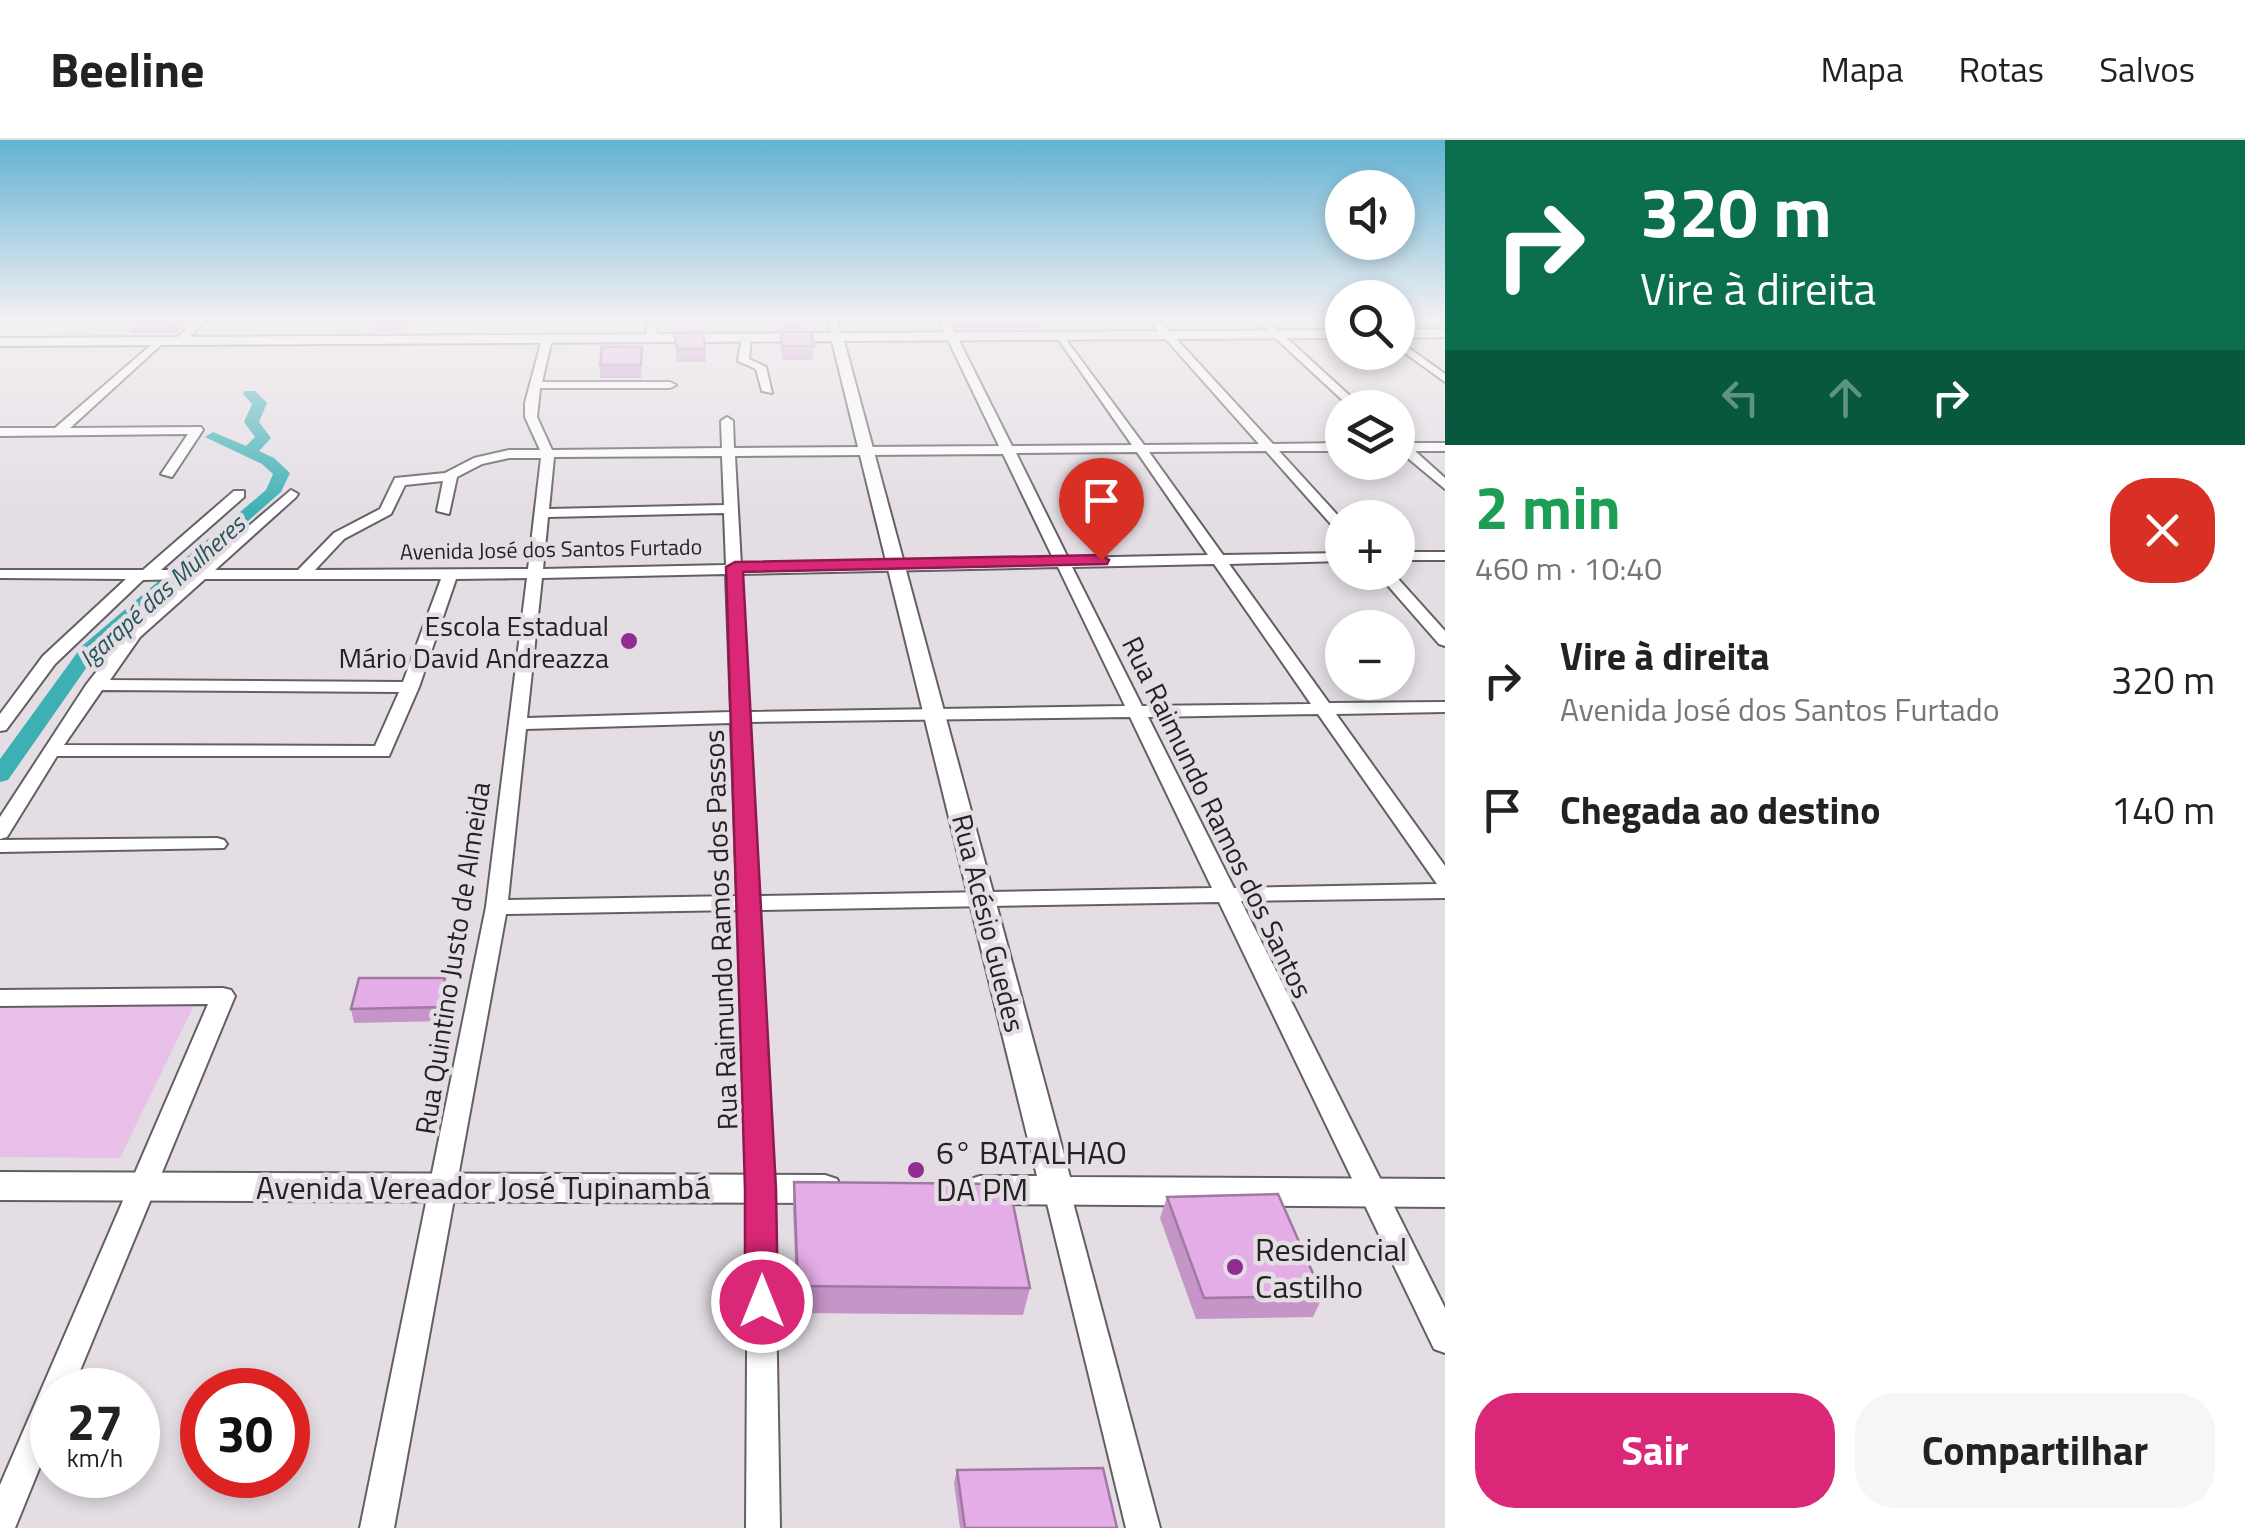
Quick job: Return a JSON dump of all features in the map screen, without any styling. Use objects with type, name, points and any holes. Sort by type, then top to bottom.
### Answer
[{"type":"street","points":[[59,432],[112,384]]},
{"type":"street","points":[[766,384],[768,391]]},
{"type":"street","name":"Rua Acésio Guedes","points":[[850,384],[1143,1528]]},
{"type":"street","name":"Rua Raimundo Ramos dos Santos","points":[[974,384],[1445,1339]]},
{"type":"street","points":[[1095,384],[1445,881]]},
{"type":"street","points":[[1212,384],[1325,509]]},
{"type":"street","points":[[535,385],[670,386]]},
{"type":"street","name":"Rua Quintino Justo de Almeida","points":[[377,1528],[497,908],[548,454],[531,417],[535,385]]},
{"type":"street","name":"Rua Raimundo Ramos dos Passos","points":[[727,421],[761,1189],[763,1528]]},
{"type":"street","points":[[0,432],[197,430],[167,474]]},
{"type":"street","points":[[1415,446],[1445,447]]},
{"type":"street","points":[[301,576],[338,536],[386,511],[400,481],[452,476],[478,461],[493,458],[548,454],[1325,447]]},
{"type":"street","points":[[1415,460],[1445,485]]},
{"type":"street","points":[[444,511],[452,476]]},
{"type":"street","points":[[1,723],[49,660],[239,494]]},
{"type":"street","points":[[0,833],[51,750],[134,634],[291,494]]},
{"type":"street","points":[[541,513],[730,509]]},
{"type":"street","points":[[1415,556],[1445,556]]},
{"type":"street","name":"Avenida José dos Santos Furtado","points":[[0,574],[301,576],[1325,557]]},
{"type":"street","points":[[51,750],[382,752],[450,574]]},
{"type":"street","points":[[1399,590],[1445,641]]},
{"type":"street","points":[[95,685],[410,687]]},
{"type":"street","points":[[519,724],[741,716],[1445,708]]},
{"type":"street","points":[[0,846],[217,844]]},
{"type":"street","points":[[497,908],[748,900],[1445,890]]},
{"type":"street","points":[[0,998],[223,996],[66,1368]]},
{"type":"street","name":"Avenida Vereador José Tupinambá","points":[[0,1186],[860,1189]]},
{"type":"street","points":[[938,1190],[1445,1193]]},
{"type":"street","points":[[0,1524],[30,1452]]},
{"type":"shaded area","points":[[196,1001],[120,1158],[0,1157],[0,1002]]},
{"type":"building","points":[[359,978],[445,978],[441,1007],[351,1009]]},
{"type":"building","points":[[794,1182],[1009,1184],[1030,1288],[798,1286]]},
{"type":"building","name":"Residencial Castilho","points":[[1278,1194],[1323,1296],[1204,1298],[1167,1197]]},
{"type":"building","points":[[1103,1468],[1117,1528],[965,1528],[957,1470]]},
{"type":"waterway","points":[[249,452],[263,438],[251,422],[260,403],[250,394]]},
{"type":"waterway","name":"Igarapé das Mulheres","points":[[213,437],[249,452]]},
{"type":"waterway","name":"Igarapé das Mulheres","points":[[0,775],[89,650],[273,492],[282,473],[249,452]]},
{"type":"place","name":"Escola Estadual Mário David Andreazza","points":[[629,641]]},
{"type":"place","name":"6° BATALHAO DA PM","points":[[916,1170]]},
{"type":"place","name":"Residencial Castilho","points":[[1235,1267]]},
{"type":"route","points":[[762,1302],[761,1189],[735,567],[1101,560]]}]
